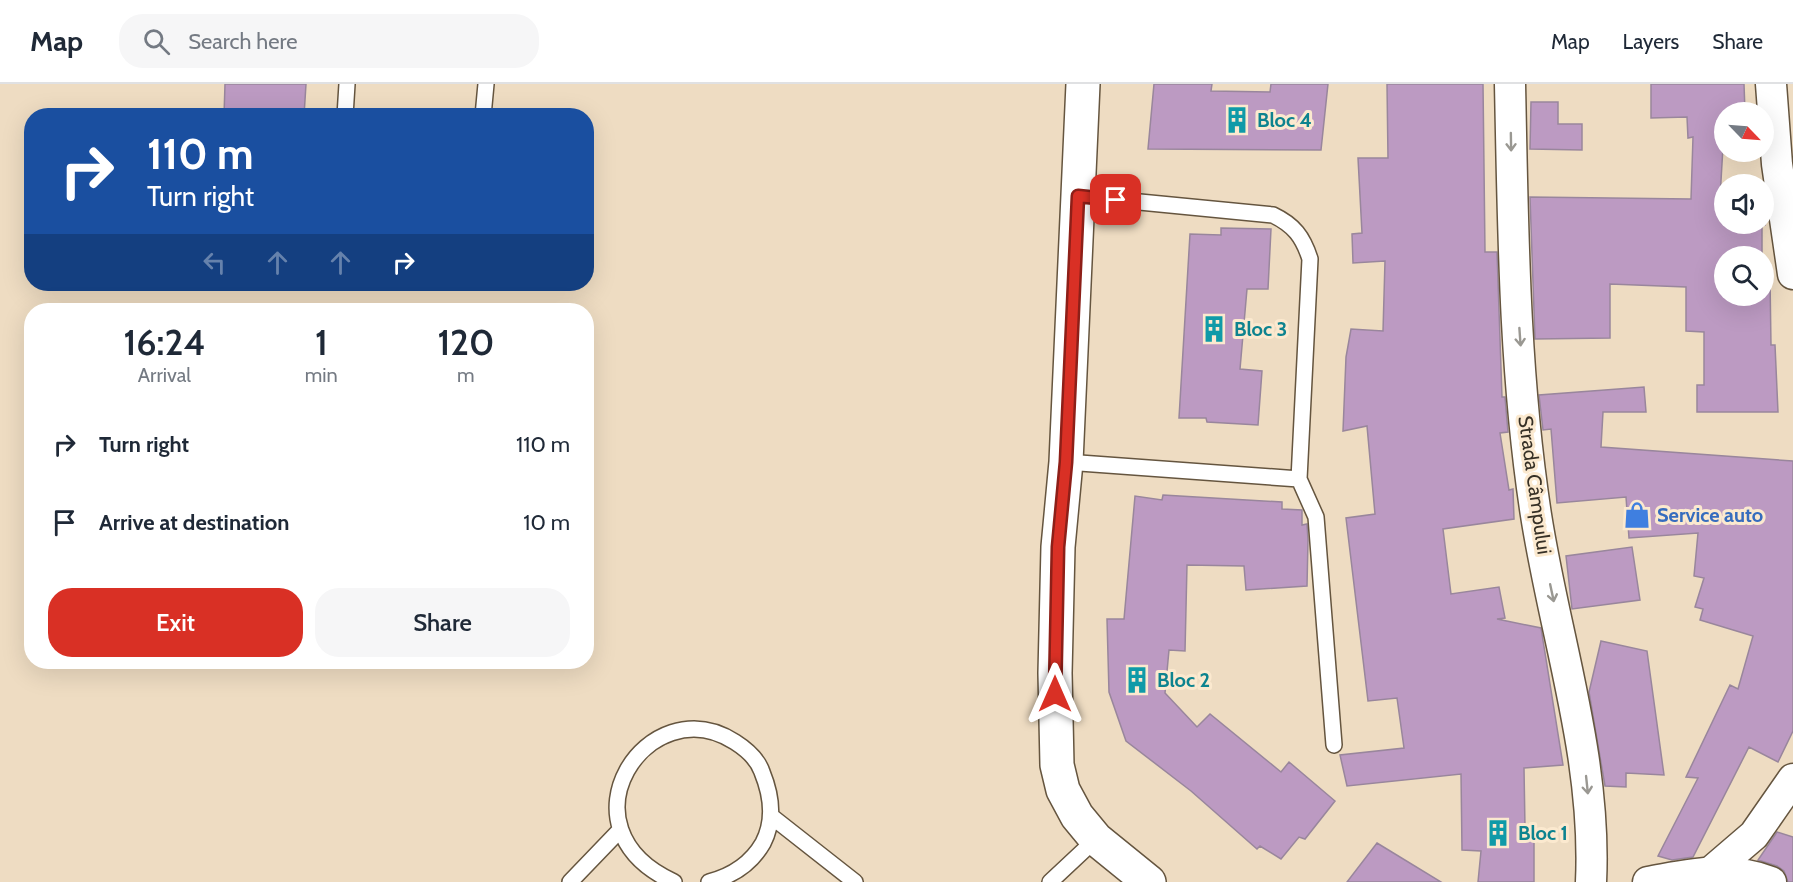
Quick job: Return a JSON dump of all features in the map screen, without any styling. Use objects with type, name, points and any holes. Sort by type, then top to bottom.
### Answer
[{"type":"street","points":[[1083,84],[1066,462],[1057,570],[1054,673],[1057,765],[1063,790],[1077,816],[1096,838],[1149,882]]},
{"type":"street","name":"Strada Câmpului","points":[[1510,84],[1516,279],[1527,444],[1536,515],[1571,681],[1600,881]]},
{"type":"street","points":[[1771,84],[1777,164],[1793,274]]},
{"type":"street","points":[[1712,870],[1754,835],[1793,779]]},
{"type":"street","points":[[1648,882],[1712,870],[1736,872],[1771,882]]},
{"type":"lane","points":[[346,108],[347,84]]},
{"type":"lane","points":[[484,108],[486,84]]},
{"type":"lane","points":[[1078,196],[1273,215],[1288,222],[1297,231],[1310,259],[1299,479],[1316,517],[1334,745]]},
{"type":"lane","points":[[1066,462],[1299,479]]},
{"type":"lane","points":[[674,882],[651,872],[632,854],[620,830],[617,804],[622,780],[634,758],[652,741],[675,732],[700,730],[724,735],[745,749],[761,768],[767,783],[771,816],[764,841],[748,862],[726,877],[709,882]]},
{"type":"lane","points":[[771,816],[855,882]]},
{"type":"lane","points":[[570,882],[620,830]]},
{"type":"lane","points":[[1050,882],[1096,838]]},
{"type":"building","points":[[225,84],[306,84],[304,108],[224,108]]},
{"type":"building","name":"Bloc 4","points":[[1154,84],[1212,84],[1211,91],[1270,92],[1271,84],[1328,84],[1321,150],[1148,149]]},
{"type":"building","points":[[1387,84],[1483,84],[1485,252],[1497,252],[1502,397],[1505,397],[1508,432],[1500,433],[1509,490],[1513,489],[1514,519],[1443,529],[1451,594],[1499,587],[1505,618],[1497,619],[1541,628],[1563,765],[1524,768],[1525,828],[1534,828],[1534,882],[1478,882],[1481,851],[1462,850],[1461,774],[1347,786],[1340,755],[1404,748],[1397,698],[1368,701],[1346,518],[1375,514],[1367,426],[1343,431],[1346,357],[1351,329],[1383,331],[1385,261],[1353,263],[1352,234],[1362,233],[1358,158],[1388,158]]},
{"type":"building","points":[[1651,84],[1744,84],[1745,102],[1714,102],[1714,162],[1722,162],[1721,174],[1714,174],[1714,234],[1762,234],[1762,246],[1714,246],[1714,306],[1770,306],[1771,345],[1775,345],[1778,412],[1697,412],[1697,385],[1704,385],[1704,332],[1686,331],[1686,287],[1610,284],[1610,338],[1535,339],[1530,197],[1691,199],[1693,137],[1688,138],[1687,117],[1651,118]]},
{"type":"building","points":[[1531,102],[1558,102],[1558,124],[1582,124],[1582,150],[1530,149]]},
{"type":"building","name":"Bloc 3","points":[[1221,228],[1271,229],[1268,289],[1247,289],[1240,369],[1262,371],[1258,425],[1207,422],[1206,418],[1179,418],[1190,234],[1221,235]]},
{"type":"building","points":[[1644,387],[1646,412],[1603,412],[1601,447],[1793,461],[1793,731],[1778,762],[1749,747],[1693,857],[1672,860],[1658,856],[1698,778],[1686,777],[1730,685],[1738,689],[1753,636],[1700,620],[1703,609],[1695,607],[1704,578],[1694,576],[1698,533],[1629,538],[1626,497],[1557,503],[1551,429],[1543,430],[1539,395]]},
{"type":"building","name":"Bloc 2","points":[[1163,495],[1282,502],[1282,509],[1302,510],[1302,525],[1307,524],[1307,586],[1246,590],[1244,566],[1187,565],[1185,651],[1169,650],[1165,693],[1197,727],[1210,714],[1281,772],[1289,762],[1335,801],[1305,839],[1299,837],[1281,859],[1260,846],[1257,849],[1191,791],[1126,741],[1109,692],[1107,619],[1124,619],[1135,496],[1162,500]]},
{"type":"building","points":[[1632,547],[1640,600],[1572,609],[1566,556]]},
{"type":"building","points":[[1601,641],[1647,651],[1664,775],[1626,773],[1626,787],[1605,786],[1589,692]]},
{"type":"building","points":[[1777,832],[1793,837],[1793,882],[1788,882],[1784,871],[1777,866],[1758,860]]},
{"type":"building","points":[[1377,843],[1441,882],[1347,882]]},
{"type":"place","name":"Bloc 4","points":[[1237,120]]},
{"type":"place","name":"Bloc 3","points":[[1214,329]]},
{"type":"place","name":"Service auto","points":[[1637,515]]},
{"type":"place","name":"Bloc 2","points":[[1137,680]]},
{"type":"place","name":"Bloc 1","points":[[1498,833]]},
{"type":"route","points":[[1055,694],[1058,547],[1066,462],[1078,196],[1116,200]]}]
